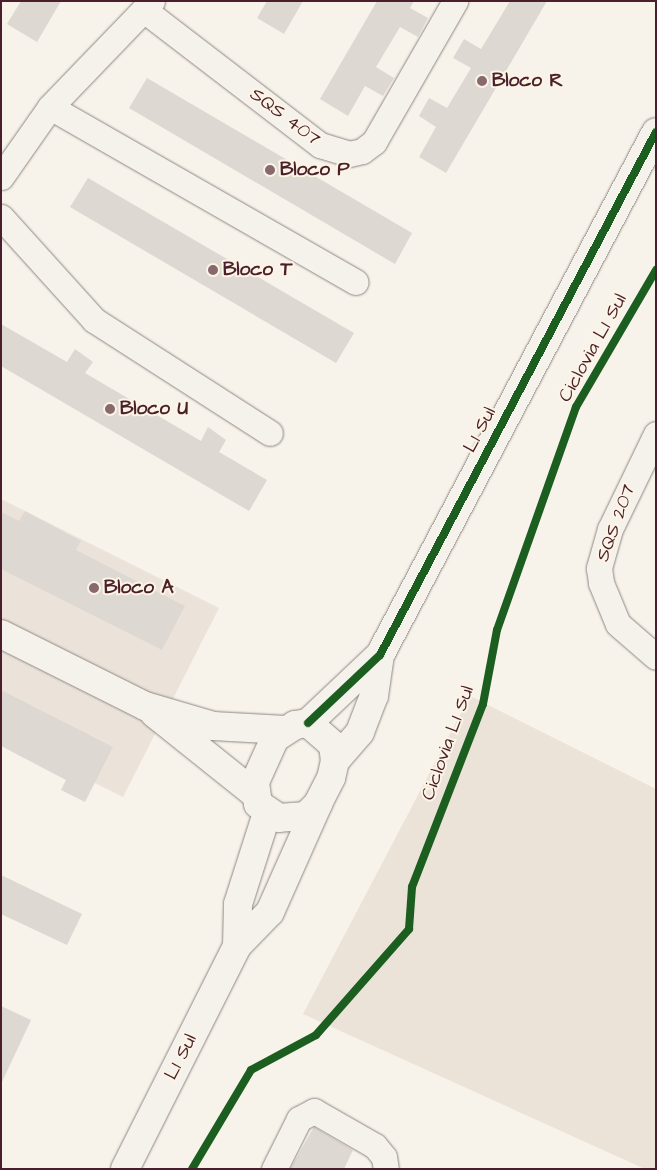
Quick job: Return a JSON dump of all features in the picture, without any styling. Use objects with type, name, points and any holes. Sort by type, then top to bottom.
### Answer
[{"type":"street","name":"SQS 407","points":[[1,178],[50,107],[148,6],[320,145],[349,154],[362,151],[374,142],[455,1]]},
{"type":"street","points":[[50,107],[355,282]]},
{"type":"street","name":"L1 Sul","points":[[335,761],[360,732],[374,696],[380,655],[656,132]]},
{"type":"street","points":[[1,217],[94,320],[270,433]]},
{"type":"street","name":"SQS 207","points":[[656,434],[610,529],[599,568],[601,583],[618,624],[656,657]]},
{"type":"street","points":[[1,634],[145,706],[213,726],[296,726],[326,735],[335,761],[318,804],[306,816],[294,819],[261,803],[145,706]]},
{"type":"street","name":"L1 Sul","points":[[296,726],[380,655]]},
{"type":"street","points":[[261,803],[255,782],[266,754],[296,726]]},
{"type":"street","name":"L1 Sul","points":[[237,946],[238,904],[261,803]]},
{"type":"street","name":"L1 Sul","points":[[125,1169],[237,946],[270,912],[318,804]]},
{"type":"street","points":[[274,1169],[299,1119],[314,1111],[374,1146],[384,1157],[386,1169]]},
{"type":"shaded area","points":[[1,499],[219,608],[123,797],[1,736]]},
{"type":"shaded area","points":[[470,696],[656,789],[656,1169],[645,1169],[303,1014]]},
{"type":"building","points":[[21,1],[61,1],[37,42],[7,24]]},
{"type":"building","points":[[267,1],[303,1],[284,34],[257,18]]},
{"type":"building","points":[[377,1],[414,1],[410,8],[428,18],[418,37],[400,27],[376,67],[394,78],[383,96],[365,86],[348,116],[320,99]]},
{"type":"building","name":"Bloco R","points":[[510,1],[547,1],[446,173],[419,157],[436,127],[419,116],[429,98],[447,108],[471,68],[453,58],[464,39],[481,49]]},
{"type":"building","name":"Bloco P","points":[[147,78],[412,233],[395,264],[129,108]]},
{"type":"building","name":"Bloco T","points":[[88,178],[354,333],[336,363],[70,207]]},
{"type":"building","name":"Bloco U","points":[[1,324],[67,362],[75,349],[93,362],[85,373],[201,441],[208,427],[226,440],[219,452],[267,480],[249,511],[1,366]]},
{"type":"building","name":"Bloco A","points":[[25,511],[81,541],[76,550],[185,606],[162,650],[1,569],[1,512],[19,521]]},
{"type":"building","points":[[1,690],[113,747],[85,802],[61,790],[66,780],[1,746]]},
{"type":"building","points":[[1,875],[82,914],[67,945],[1,914]]},
{"type":"building","points":[[1,1006],[31,1020],[1,1084]]},
{"type":"building","points":[[314,1127],[353,1150],[344,1169],[290,1169]]},
{"type":"cycle path","points":[[308,723],[380,655],[656,132]]},
{"type":"cycle path","name":"Ciclovia L1 Sul","points":[[192,1169],[251,1070],[316,1035],[409,929],[412,887],[483,704],[497,630],[576,407],[656,270]]},
{"type":"place","name":"Bloco R","points":[[482,81]]},
{"type":"place","name":"Bloco P","points":[[270,170]]},
{"type":"place","name":"Bloco T","points":[[213,270]]},
{"type":"place","name":"Bloco U","points":[[110,409]]},
{"type":"place","name":"Bloco A","points":[[94,588]]}]
